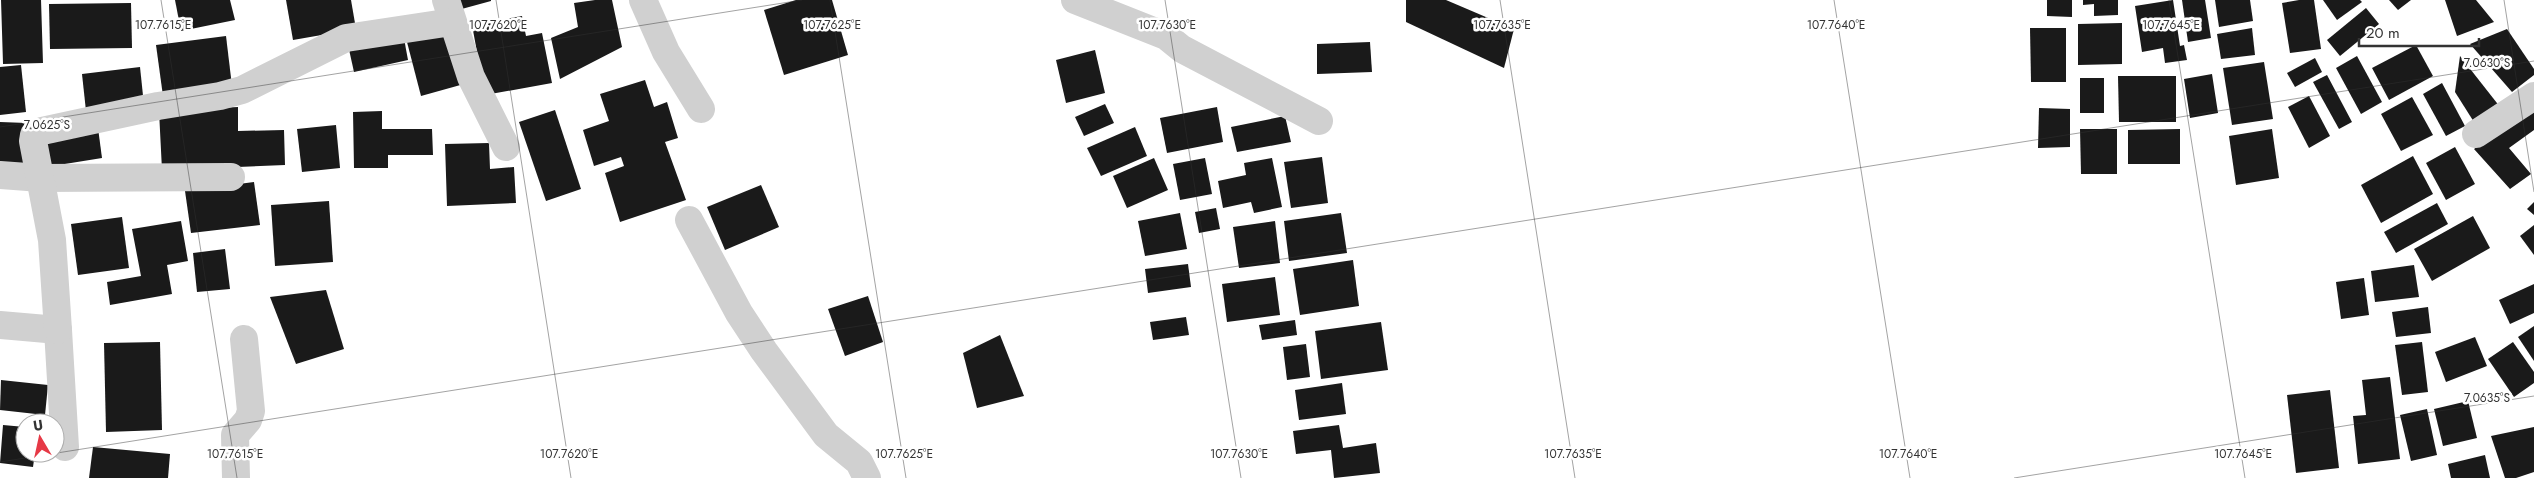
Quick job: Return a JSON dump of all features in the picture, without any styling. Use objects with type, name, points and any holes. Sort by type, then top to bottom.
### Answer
[{"type":"street","points":[[643,0],[666,52],[701,109]]},
{"type":"street","points":[[1075,0],[1166,36],[1182,49],[1319,121]]},
{"type":"street","points":[[62,413],[52,240],[34,137],[42,131],[242,90],[346,38],[449,11],[471,76],[506,147]]},
{"type":"street","points":[[2476,134],[2534,96]]},
{"type":"street","points":[[0,175],[41,178],[230,177]]},
{"type":"street","points":[[688,220],[739,314],[764,351],[826,435],[859,462],[867,478]]},
{"type":"street","points":[[0,324],[58,330]]},
{"type":"street","points":[[236,478],[235,435],[248,420],[251,411],[244,339]]},
{"type":"building","points":[[1,0],[41,0],[43,63],[3,64]]},
{"type":"building","points":[[175,0],[230,0],[235,20],[181,31]]},
{"type":"building","points":[[286,0],[351,0],[356,29],[293,40]]},
{"type":"building","points":[[455,0],[491,0],[491,1],[458,10]]},
{"type":"building","points":[[612,0],[622,47],[560,79],[551,38],[578,27],[574,3]]},
{"type":"building","points":[[796,0],[832,0],[848,55],[784,75],[764,10]]},
{"type":"building","points":[[1406,0],[1446,0],[1514,29],[1504,68],[1406,22]]},
{"type":"building","points":[[2047,0],[2072,0],[2072,17],[2047,16]]},
{"type":"building","points":[[2083,0],[2118,0],[2118,15],[2094,16],[2094,4],[2083,5]]},
{"type":"building","points":[[2173,0],[2180,46],[2184,45],[2187,60],[2165,63],[2163,48],[2142,52],[2135,6]]},
{"type":"building","points":[[2182,0],[2205,0],[2211,38],[2188,42]]},
{"type":"building","points":[[2215,0],[2250,0],[2253,21],[2219,27]]},
{"type":"building","points":[[2314,0],[2321,49],[2290,53],[2282,3]]},
{"type":"building","points":[[2323,0],[2360,0],[2362,2],[2337,20]]},
{"type":"building","points":[[2389,0],[2411,0],[2398,10]]},
{"type":"building","points":[[2445,0],[2476,0],[2494,22],[2457,36]]},
{"type":"building","points":[[131,3],[132,48],[50,49],[49,4]]},
{"type":"building","points":[[2366,8],[2379,24],[2340,56],[2327,40]]},
{"type":"building","points":[[522,16],[526,36],[542,33],[552,83],[485,95],[472,25]]},
{"type":"building","points":[[2122,23],[2122,64],[2078,65],[2078,24]]},
{"type":"building","points":[[2030,28],[2066,28],[2066,82],[2031,82]]},
{"type":"building","points":[[2252,28],[2255,55],[2221,59],[2217,34]]},
{"type":"building","points":[[2507,29],[2534,69],[2534,75],[2512,92],[2470,44]]},
{"type":"building","points":[[450,31],[464,84],[421,96],[407,42]]},
{"type":"building","points":[[403,33],[408,60],[354,72],[348,45]]},
{"type":"building","points":[[226,36],[232,86],[163,96],[156,45]]},
{"type":"building","points":[[1370,42],[1372,72],[1317,74],[1317,44]]},
{"type":"building","points":[[2416,45],[2433,76],[2389,100],[2372,68]]},
{"type":"building","points":[[1095,50],[1105,93],[1066,103],[1056,60]]},
{"type":"building","points":[[2357,56],[2382,102],[2361,114],[2336,68]]},
{"type":"building","points":[[2460,56],[2504,112],[2479,130],[2455,92]]},
{"type":"building","points":[[2315,58],[2322,72],[2295,87],[2287,73]]},
{"type":"building","points":[[2264,62],[2273,119],[2232,125],[2223,68]]},
{"type":"building","points":[[21,65],[26,112],[0,115],[0,67]]},
{"type":"building","points":[[140,67],[144,105],[86,111],[82,74]]},
{"type":"building","points":[[2212,74],[2218,113],[2190,118],[2184,79]]},
{"type":"building","points":[[2327,75],[2352,122],[2339,129],[2313,82]]},
{"type":"building","points":[[2118,76],[2176,76],[2176,122],[2119,122]]},
{"type":"building","points":[[2080,78],[2104,78],[2104,113],[2080,113]]},
{"type":"building","points":[[645,80],[654,107],[667,102],[678,138],[665,142],[686,200],[620,222],[605,173],[624,166],[621,157],[594,166],[583,130],[609,121],[600,94]]},
{"type":"building","points":[[2442,83],[2465,126],[2446,136],[2423,94]]},
{"type":"building","points":[[2309,96],[2330,136],[2309,148],[2288,107]]},
{"type":"building","points":[[2412,97],[2433,135],[2401,151],[2381,114]]},
{"type":"building","points":[[1105,104],[1114,123],[1084,136],[1075,117]]},
{"type":"building","points":[[2534,106],[2534,130],[2509,148],[2531,174],[2510,189],[2474,149]]},
{"type":"building","points":[[238,107],[238,131],[284,130],[285,165],[162,170],[159,111]]},
{"type":"building","points":[[1217,107],[1223,142],[1167,153],[1160,118]]},
{"type":"building","points":[[2039,108],[2070,109],[2070,147],[2038,148]]},
{"type":"building","points":[[555,110],[581,189],[546,201],[519,122]]},
{"type":"building","points":[[382,111],[382,129],[432,129],[433,155],[388,155],[388,168],[354,168],[353,112]]},
{"type":"building","points":[[1285,116],[1291,142],[1237,152],[1231,127]]},
{"type":"building","points":[[0,122],[27,123],[26,168],[0,168]]},
{"type":"building","points":[[336,125],[340,168],[302,172],[297,129]]},
{"type":"building","points":[[1135,127],[1147,156],[1101,176],[1087,148]]},
{"type":"building","points":[[98,128],[102,158],[40,168],[36,138]]},
{"type":"building","points":[[2080,129],[2117,129],[2117,174],[2081,174]]},
{"type":"building","points":[[2180,129],[2180,164],[2128,164],[2128,130]]},
{"type":"building","points":[[2272,129],[2279,178],[2236,185],[2229,136]]},
{"type":"building","points":[[489,143],[490,169],[514,167],[516,203],[447,206],[445,144]]},
{"type":"building","points":[[2455,147],[2475,184],[2446,200],[2426,163]]},
{"type":"building","points":[[2413,156],[2433,194],[2381,223],[2361,185]]},
{"type":"building","points":[[1322,157],[1328,203],[1291,208],[1284,162]]},
{"type":"building","points":[[1154,158],[1168,190],[1127,208],[1113,176]]},
{"type":"building","points":[[1205,158],[1212,194],[1180,200],[1173,164]]},
{"type":"building","points":[[1272,158],[1282,207],[1254,213],[1251,202],[1223,208],[1218,181],[1246,175],[1244,163]]},
{"type":"building","points":[[254,182],[260,225],[191,233],[185,191]]},
{"type":"building","points":[[761,185],[779,227],[725,250],[707,207]]},
{"type":"building","points":[[329,201],[333,262],[275,266],[271,205]]},
{"type":"building","points":[[2534,202],[2534,215],[2527,209]]},
{"type":"building","points":[[2437,203],[2448,224],[2396,253],[2384,232]]},
{"type":"building","points":[[1216,208],[1220,229],[1199,233],[1195,212]]},
{"type":"building","points":[[1180,213],[1187,249],[1145,256],[1138,221]]},
{"type":"building","points":[[1341,213],[1347,253],[1289,261],[1284,221]]},
{"type":"building","points":[[2473,216],[2490,248],[2432,281],[2414,249]]},
{"type":"building","points":[[122,217],[129,268],[78,275],[71,224]]},
{"type":"building","points":[[181,221],[188,261],[167,265],[172,294],[110,305],[107,282],[141,276],[132,229]]},
{"type":"building","points":[[1275,221],[1280,263],[1239,268],[1233,227]]},
{"type":"building","points":[[2534,225],[2534,255],[2520,236]]},
{"type":"building","points":[[225,249],[230,289],[197,292],[193,253]]},
{"type":"building","points":[[1353,260],[1359,306],[1300,315],[1293,269]]},
{"type":"building","points":[[1188,264],[1191,287],[1148,293],[1145,269]]},
{"type":"building","points":[[2414,265],[2419,297],[2375,302],[2371,271]]},
{"type":"building","points":[[1275,277],[1280,315],[1227,322],[1222,284]]},
{"type":"building","points":[[2364,278],[2369,315],[2341,319],[2336,282]]},
{"type":"building","points":[[2534,284],[2534,313],[2510,324],[2499,300]]},
{"type":"building","points":[[326,290],[344,349],[296,364],[270,297]]},
{"type":"building","points":[[868,296],[883,342],[845,356],[828,309]]},
{"type":"building","points":[[2428,307],[2431,333],[2396,337],[2392,312]]},
{"type":"building","points":[[1186,317],[1189,335],[1153,340],[1150,322]]},
{"type":"building","points":[[1295,320],[1297,335],[1262,340],[1259,325]]},
{"type":"building","points":[[1381,322],[1388,370],[1321,379],[1315,331]]},
{"type":"building","points":[[2534,326],[2534,361],[2518,337]]},
{"type":"building","points":[[1000,335],[1024,396],[977,408],[963,353]]},
{"type":"building","points":[[2475,337],[2487,366],[2446,382],[2435,352]]},
{"type":"building","points":[[160,342],[162,430],[106,432],[104,343]]},
{"type":"building","points":[[2422,342],[2428,392],[2402,395],[2395,345]]},
{"type":"building","points":[[2513,342],[2534,372],[2534,383],[2514,397],[2488,359]]},
{"type":"building","points":[[1306,344],[1310,377],[1287,380],[1283,347]]},
{"type":"building","points":[[2390,377],[2400,459],[2358,464],[2353,416],[2366,415],[2362,380]]},
{"type":"building","points":[[1,380],[48,385],[45,413],[0,410]]},
{"type":"building","points":[[1342,383],[1346,414],[1299,420],[1295,390]]},
{"type":"building","points":[[2330,390],[2339,468],[2296,473],[2287,395]]},
{"type":"building","points":[[2468,401],[2477,438],[2443,446],[2434,409]]},
{"type":"building","points":[[2427,409],[2437,455],[2411,461],[2400,415]]},
{"type":"building","points":[[3,425],[15,426],[15,463],[34,463],[33,467],[0,463]]},
{"type":"building","points":[[1339,425],[1343,448],[1376,443],[1380,473],[1334,478],[1331,450],[1296,454],[1293,431]]},
{"type":"building","points":[[2534,427],[2534,472],[2516,478],[2505,478],[2491,436]]},
{"type":"building","points":[[93,447],[170,454],[168,478],[89,478]]},
{"type":"building","points":[[2485,455],[2490,478],[2451,478],[2448,464]]}]
